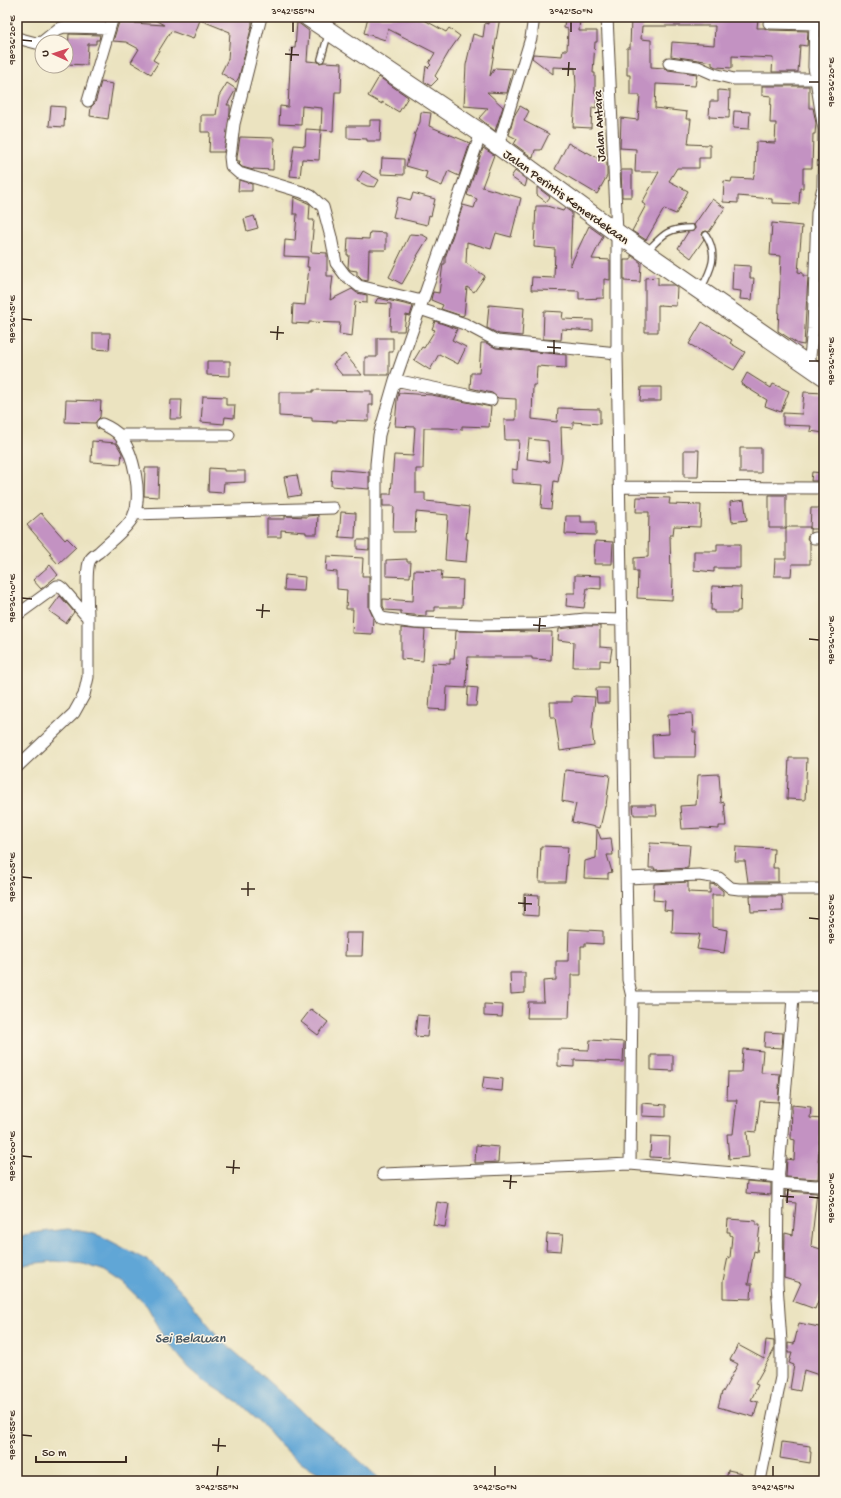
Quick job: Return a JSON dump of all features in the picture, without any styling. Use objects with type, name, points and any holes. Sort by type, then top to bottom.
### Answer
[{"type":"main road","name":"Jalan Perintis Kemerdekaan","points":[[308,17],[481,133],[645,253],[824,376]]},
{"type":"street","points":[[88,101],[112,17]]},
{"type":"street","points":[[261,17],[234,124],[230,157],[231,166],[239,173],[312,196],[323,207],[336,263],[345,275],[359,286],[421,305],[465,324],[497,342],[617,353]]},
{"type":"street","points":[[498,146],[531,38],[534,17]]},
{"type":"street","name":"Jalan Antara","points":[[607,17],[617,233],[617,353],[628,980],[632,997],[630,1164]]},
{"type":"street","points":[[769,23],[815,20],[819,36],[814,67],[824,130],[824,187],[817,213],[813,329],[809,366]]},
{"type":"street","points":[[52,34],[58,29],[64,27],[109,28]]},
{"type":"street","points":[[17,38],[34,42]]},
{"type":"street","points":[[669,63],[698,67],[714,74],[734,79],[815,79]]},
{"type":"street","points":[[481,133],[395,380],[378,435],[376,608],[381,618],[416,623],[481,625],[538,624],[585,619],[622,620]]},
{"type":"street","points":[[395,380],[491,400]]},
{"type":"street","points":[[17,767],[74,713],[80,703],[86,689],[88,677],[88,575],[90,560],[128,525],[134,514],[137,492],[136,474],[125,443],[120,435],[102,424]]},
{"type":"street","points":[[120,435],[229,435]]},
{"type":"street","points":[[620,487],[824,488]]},
{"type":"street","points":[[134,514],[333,508]]},
{"type":"street","points":[[17,615],[59,586],[88,618]]},
{"type":"street","points":[[627,878],[699,875],[719,878],[732,888],[739,889],[824,889]]},
{"type":"street","points":[[632,997],[824,997]]},
{"type":"street","points":[[760,1481],[781,1377],[781,1342],[777,1284],[778,1180],[793,998]]},
{"type":"street","points":[[383,1174],[630,1164],[778,1180],[816,1186],[824,1185]]},
{"type":"lane","points":[[321,60],[329,31]]},
{"type":"lane","points":[[645,253],[662,236],[673,229],[691,228]]},
{"type":"lane","points":[[701,291],[711,270],[713,256],[711,242],[706,235]]},
{"type":"water","name":"Sei Belawan","points":[[68,1229],[91,1233],[103,1237],[148,1261],[178,1287],[220,1339],[298,1409],[340,1443],[382,1481],[331,1481],[295,1458],[279,1444],[265,1427],[241,1405],[206,1382],[189,1368],[168,1343],[147,1306],[123,1283],[105,1271],[84,1264],[55,1261],[28,1264],[17,1268],[17,1239],[32,1233]]},
{"type":"building","points":[[80,17],[100,17],[100,21],[80,20]]},
{"type":"building","points":[[150,17],[252,18],[252,25],[239,77],[236,82],[221,73],[228,59],[230,32],[200,20],[193,39],[171,31],[153,60],[158,63],[151,74],[131,62],[139,49],[126,42],[113,41],[119,22],[164,25]]},
{"type":"building","points":[[368,17],[419,17],[446,32],[449,28],[460,36],[435,76],[438,79],[431,86],[424,82],[426,66],[428,68],[431,65],[429,63],[435,53],[388,29],[385,40],[364,33]]},
{"type":"building","points":[[488,17],[500,17],[490,76],[495,68],[513,69],[507,93],[487,92],[503,107],[495,131],[479,118],[488,108],[464,106],[466,65],[473,34],[483,37],[485,23],[488,24]]},
{"type":"building","points":[[565,17],[580,17],[579,31],[597,31],[593,73],[595,73],[595,93],[597,93],[596,108],[592,107],[591,128],[573,127],[576,85],[575,68],[553,67],[553,74],[532,58],[533,54],[562,56],[563,50],[567,50],[568,29],[564,28]]},
{"type":"building","points":[[631,17],[729,17],[758,19],[757,28],[769,30],[808,31],[807,46],[800,45],[798,72],[772,72],[773,58],[732,56],[732,68],[716,67],[712,65],[712,62],[671,56],[672,42],[714,45],[715,26],[642,26],[641,39],[651,40],[651,67],[697,74],[695,86],[656,84],[655,108],[687,112],[686,119],[691,119],[688,144],[710,145],[710,158],[699,158],[699,168],[677,168],[669,181],[688,191],[676,214],[664,209],[646,240],[632,231],[646,205],[642,203],[659,172],[635,172],[636,149],[620,148],[621,118],[638,120],[640,95],[630,95],[630,75],[627,75],[627,48],[630,48]]},
{"type":"building","points":[[297,22],[309,31],[307,61],[320,63],[342,63],[341,92],[335,92],[333,131],[321,130],[322,108],[302,106],[301,125],[279,124],[280,106],[288,107],[291,48],[295,48]]},
{"type":"building","points":[[74,34],[100,35],[99,40],[96,40],[96,44],[88,44],[87,65],[74,64]]},
{"type":"building","points":[[379,77],[408,97],[399,112],[368,96]]},
{"type":"building","points":[[101,82],[113,84],[108,119],[90,116],[91,107],[95,103]]},
{"type":"building","points":[[227,83],[236,89],[227,105],[230,105],[230,113],[224,152],[209,152],[210,132],[201,132],[201,115],[216,115],[219,96]]},
{"type":"building","points":[[762,86],[809,86],[809,108],[813,108],[816,123],[815,134],[813,134],[812,168],[803,168],[803,188],[800,188],[799,204],[772,203],[772,199],[738,196],[738,203],[723,202],[724,181],[731,182],[732,178],[753,179],[755,171],[756,142],[775,143],[776,123],[770,123],[771,96],[762,95]]},
{"type":"building","points":[[718,90],[730,91],[729,118],[709,117],[710,101],[718,101]]},
{"type":"building","points":[[51,106],[65,107],[64,127],[49,126]]},
{"type":"building","points":[[520,106],[529,111],[524,121],[549,134],[541,150],[535,150],[533,158],[514,144],[517,139],[509,135],[514,116]]},
{"type":"building","points":[[734,111],[750,112],[749,129],[733,128]]},
{"type":"building","points":[[421,112],[431,113],[429,126],[470,143],[459,176],[448,171],[442,186],[425,179],[427,172],[406,166],[414,135],[420,122]]},
{"type":"building","points":[[370,120],[381,120],[380,141],[347,138],[347,126],[370,126]]},
{"type":"building","points":[[306,129],[321,130],[319,160],[302,159],[300,177],[290,176],[294,145],[305,146]]},
{"type":"building","points":[[240,137],[274,138],[273,170],[253,170],[242,167],[239,164],[240,161],[237,161],[237,157]]},
{"type":"building","points":[[568,143],[607,163],[607,176],[597,194],[555,169]]},
{"type":"building","points":[[483,148],[494,155],[482,187],[521,198],[511,237],[496,233],[491,249],[467,242],[466,263],[485,276],[474,292],[467,287],[464,315],[462,316],[441,309],[443,305],[431,300],[433,292],[439,293],[443,264],[445,264],[445,258],[463,205],[474,208],[477,199],[467,195]]},
{"type":"building","points":[[382,158],[404,159],[404,175],[381,174]]},
{"type":"building","points":[[621,170],[632,170],[632,197],[622,197]]},
{"type":"building","points":[[363,171],[379,180],[375,187],[367,186],[357,181]]},
{"type":"building","points":[[515,171],[527,180],[525,187],[511,177]]},
{"type":"building","points":[[239,180],[252,184],[252,191],[238,191]]},
{"type":"building","points":[[537,187],[550,197],[546,202],[537,195]]},
{"type":"building","points":[[413,193],[435,199],[427,225],[393,217],[398,197],[411,200]]},
{"type":"building","points":[[294,197],[310,204],[309,220],[314,220],[311,252],[327,253],[327,276],[333,276],[330,300],[352,289],[357,293],[367,295],[367,303],[355,302],[352,336],[339,334],[340,323],[292,323],[293,304],[305,305],[309,267],[307,267],[308,257],[284,256],[285,240],[295,241],[297,214],[293,214]]},
{"type":"building","points":[[712,199],[725,208],[709,232],[703,232],[702,235],[704,239],[691,258],[678,248],[688,232],[695,230],[694,225]]},
{"type":"building","points":[[536,206],[547,206],[563,211],[565,208],[572,213],[570,266],[589,226],[603,236],[592,259],[610,260],[610,280],[604,279],[604,298],[579,299],[579,291],[531,290],[532,277],[554,278],[555,249],[534,247]]},
{"type":"building","points":[[254,216],[258,228],[247,231],[244,219]]},
{"type":"building","points":[[772,223],[802,226],[798,272],[803,273],[803,276],[808,276],[804,345],[798,344],[778,331],[781,256],[770,255]]},
{"type":"building","points":[[370,232],[386,233],[386,250],[369,250],[368,281],[362,280],[357,275],[357,271],[350,270],[348,267],[349,255],[347,255],[348,238],[369,239]]},
{"type":"building","points":[[410,234],[423,235],[428,238],[402,284],[389,277]]},
{"type":"building","points":[[631,255],[641,263],[640,282],[624,281],[624,260],[631,260]]},
{"type":"building","points":[[733,265],[750,266],[750,278],[754,278],[752,300],[740,299],[741,291],[732,290]]},
{"type":"building","points":[[658,277],[658,285],[674,285],[677,287],[676,306],[658,305],[658,332],[645,332],[645,278]]},
{"type":"building","points":[[378,298],[413,306],[410,316],[406,315],[404,331],[390,331],[391,304],[375,303]]},
{"type":"building","points":[[489,305],[524,308],[522,336],[499,334],[487,328]]},
{"type":"building","points":[[544,311],[563,312],[562,319],[593,320],[593,331],[562,329],[561,340],[543,339]]},
{"type":"building","points":[[435,321],[457,329],[452,340],[466,347],[458,364],[439,354],[430,370],[414,360],[422,347],[424,348],[435,330],[432,329]]},
{"type":"building","points":[[702,322],[732,340],[730,343],[745,352],[734,370],[689,344]]},
{"type":"building","points":[[820,327],[824,327],[824,347],[818,346]]},
{"type":"building","points":[[93,333],[110,333],[109,350],[93,349]]},
{"type":"building","points":[[377,338],[393,338],[393,352],[389,352],[389,375],[365,375],[365,357],[377,357]]},
{"type":"building","points":[[481,343],[486,343],[496,348],[566,355],[566,368],[537,366],[536,385],[533,385],[532,419],[557,422],[558,408],[600,409],[600,424],[573,422],[573,428],[561,427],[562,458],[558,482],[554,481],[551,509],[541,508],[543,485],[512,483],[512,469],[517,470],[519,440],[505,440],[504,420],[516,420],[516,399],[498,398],[492,393],[470,388],[471,373],[479,373]],"holes":[[[529,439],[548,441],[549,462],[527,459]]]},
{"type":"building","points":[[345,354],[362,375],[342,375],[333,364]]},
{"type":"building","points":[[207,361],[230,361],[230,376],[207,375]]},
{"type":"building","points":[[747,373],[771,388],[773,384],[789,391],[781,412],[765,406],[767,400],[741,384]]},
{"type":"building","points":[[641,387],[661,387],[661,401],[640,401]]},
{"type":"building","points":[[313,390],[371,391],[371,395],[373,395],[373,405],[369,405],[369,421],[312,421],[312,418],[279,416],[279,392],[313,392]]},
{"type":"building","points":[[804,392],[824,393],[824,433],[810,431],[811,426],[783,425],[783,413],[802,414]]},
{"type":"building","points":[[399,393],[432,395],[491,407],[489,427],[462,426],[462,430],[449,428],[424,428],[423,469],[416,469],[416,493],[425,493],[425,501],[469,507],[466,539],[468,539],[466,562],[445,560],[448,515],[416,512],[415,532],[393,532],[394,506],[383,506],[383,494],[391,494],[394,455],[413,456],[415,427],[395,426]]},
{"type":"building","points":[[203,396],[226,397],[226,405],[235,405],[234,418],[225,417],[224,424],[201,422]]},
{"type":"building","points":[[66,400],[101,401],[100,417],[95,423],[65,422]]},
{"type":"building","points":[[171,400],[182,400],[181,419],[170,419]]},
{"type":"building","points":[[92,441],[116,443],[122,453],[121,464],[91,462]]},
{"type":"building","points":[[740,448],[761,448],[761,473],[740,473]]},
{"type":"building","points":[[684,450],[699,450],[698,477],[684,477]]},
{"type":"building","points":[[145,468],[159,468],[158,497],[144,496]]},
{"type":"building","points":[[209,468],[224,469],[224,471],[245,471],[245,482],[224,483],[223,493],[208,492]]},
{"type":"building","points":[[332,469],[369,472],[369,489],[331,486]]},
{"type":"building","points":[[812,472],[824,473],[824,481],[811,481]]},
{"type":"building","points":[[297,475],[301,495],[288,497],[284,477]]},
{"type":"building","points":[[769,495],[786,495],[786,528],[769,528]]},
{"type":"building","points":[[637,497],[670,498],[669,504],[701,505],[700,527],[674,526],[673,535],[670,535],[671,578],[673,578],[672,600],[637,598],[638,571],[634,571],[634,558],[648,557],[649,512],[636,512]]},
{"type":"building","points":[[744,500],[747,520],[732,522],[730,502]]},
{"type":"building","points":[[811,508],[824,508],[824,529],[810,529]]},
{"type":"building","points":[[341,512],[356,513],[355,538],[339,537]]},
{"type":"building","points":[[41,513],[65,540],[67,538],[76,547],[58,564],[49,554],[51,553],[27,525]]},
{"type":"building","points":[[318,515],[317,534],[306,534],[306,532],[281,530],[281,537],[267,537],[267,519],[285,519],[285,516],[307,517]]},
{"type":"building","points":[[566,516],[581,516],[581,522],[596,522],[596,535],[565,534]]},
{"type":"building","points":[[786,527],[810,527],[810,533],[807,538],[810,543],[810,564],[792,564],[791,576],[774,576],[775,559],[786,559]]},
{"type":"building","points":[[357,540],[369,540],[369,550],[357,549]]},
{"type":"building","points":[[595,541],[613,542],[612,564],[594,564]]},
{"type":"building","points":[[717,544],[740,544],[740,568],[714,568],[714,572],[694,570],[694,551],[717,551]]},
{"type":"building","points":[[327,556],[363,558],[362,576],[369,576],[369,608],[373,617],[372,634],[352,633],[353,609],[346,609],[347,590],[337,589],[337,572],[326,571]]},
{"type":"building","points":[[407,559],[407,562],[411,562],[410,577],[386,576],[386,560]]},
{"type":"building","points":[[50,565],[58,575],[41,589],[33,580]]},
{"type":"building","points":[[414,570],[442,571],[441,579],[463,580],[462,607],[435,607],[435,611],[426,611],[426,616],[401,614],[401,611],[385,610],[383,606],[383,599],[413,601]]},
{"type":"building","points":[[285,575],[305,577],[304,591],[284,590]]},
{"type":"building","points":[[575,575],[601,576],[601,589],[587,588],[584,608],[566,606],[567,593],[575,593]]},
{"type":"building","points":[[712,586],[741,587],[740,611],[737,611],[737,613],[714,613],[714,610],[711,610]]},
{"type":"building","points":[[60,596],[74,612],[66,623],[49,611]]},
{"type":"building","points":[[600,626],[600,647],[612,648],[610,661],[600,660],[600,667],[573,667],[574,642],[558,640],[559,629]]},
{"type":"building","points":[[401,628],[425,630],[423,661],[401,659]]},
{"type":"building","points":[[456,631],[552,632],[551,660],[532,659],[532,657],[468,657],[466,688],[447,687],[446,710],[429,709],[432,663],[450,664],[450,659],[454,659]]},
{"type":"building","points":[[468,687],[478,688],[476,706],[467,706]]},
{"type":"building","points":[[596,688],[609,688],[609,703],[597,703]]},
{"type":"building","points":[[572,697],[595,697],[592,729],[594,746],[560,751],[555,717],[551,717],[550,702],[572,702]]},
{"type":"building","points":[[692,713],[693,732],[696,732],[695,757],[653,757],[652,735],[669,734],[668,714]]},
{"type":"building","points":[[789,758],[807,758],[805,800],[787,799]]},
{"type":"building","points":[[565,770],[610,775],[606,806],[600,828],[572,822],[576,804],[562,801]]},
{"type":"building","points":[[719,774],[721,803],[724,802],[726,826],[719,826],[719,829],[682,829],[680,806],[696,805],[698,775]]},
{"type":"building","points":[[633,805],[656,805],[657,815],[634,815]]},
{"type":"building","points":[[597,829],[601,839],[611,838],[613,855],[607,855],[612,872],[608,873],[608,879],[584,878],[585,861],[596,858]]},
{"type":"building","points":[[650,843],[690,845],[688,868],[654,870],[655,868],[649,868]]},
{"type":"building","points":[[541,846],[568,847],[565,882],[539,882]]},
{"type":"building","points":[[736,847],[774,849],[773,868],[778,868],[778,882],[748,882],[745,861],[735,861]]},
{"type":"building","points":[[688,882],[688,892],[710,893],[710,884],[716,885],[723,891],[723,895],[712,895],[712,927],[727,930],[724,953],[697,949],[700,934],[672,933],[673,911],[664,910],[665,901],[653,900],[654,884]]},
{"type":"building","points":[[524,894],[539,895],[538,916],[523,915]]},
{"type":"building","points":[[750,896],[782,896],[783,911],[751,912]]},
{"type":"building","points":[[569,929],[603,931],[603,944],[585,943],[585,946],[581,946],[581,975],[571,975],[569,1018],[527,1018],[528,1002],[544,1002],[543,981],[556,980],[556,961],[568,961]]},
{"type":"building","points":[[346,933],[363,933],[362,956],[345,956]]},
{"type":"building","points":[[510,973],[525,973],[525,993],[511,994]]},
{"type":"building","points":[[484,1004],[503,1005],[502,1017],[484,1016]]},
{"type":"building","points":[[311,1009],[328,1022],[318,1035],[301,1022]]},
{"type":"building","points":[[417,1015],[429,1016],[427,1037],[415,1036]]},
{"type":"building","points":[[765,1032],[783,1033],[782,1048],[764,1047]]},
{"type":"building","points":[[590,1040],[624,1042],[623,1062],[574,1060],[574,1067],[558,1066],[558,1049],[589,1050]]},
{"type":"building","points":[[743,1049],[763,1051],[761,1073],[780,1074],[778,1102],[760,1101],[756,1132],[747,1131],[749,1157],[729,1159],[727,1134],[733,1134],[737,1100],[727,1100],[728,1072],[741,1072]]},
{"type":"building","points":[[651,1055],[673,1055],[673,1071],[651,1070]]},
{"type":"building","points":[[484,1077],[503,1079],[502,1091],[482,1089]]},
{"type":"building","points":[[642,1103],[666,1105],[666,1117],[642,1116]]},
{"type":"building","points":[[792,1105],[811,1107],[810,1118],[822,1119],[818,1179],[786,1177],[787,1159],[794,1160],[795,1140],[791,1139]]},
{"type":"building","points":[[651,1136],[670,1137],[669,1158],[650,1157]]},
{"type":"building","points":[[476,1145],[499,1147],[498,1162],[475,1163]]},
{"type":"building","points":[[747,1181],[771,1183],[771,1195],[746,1193]]},
{"type":"building","points":[[785,1191],[817,1193],[811,1246],[824,1250],[824,1274],[820,1287],[823,1288],[815,1309],[793,1301],[801,1283],[784,1278],[785,1233],[793,1235],[796,1203],[787,1202],[788,1197],[785,1196]]},
{"type":"building","points":[[437,1202],[449,1204],[445,1227],[433,1225]]},
{"type":"building","points":[[728,1219],[756,1221],[756,1225],[760,1225],[757,1252],[754,1251],[748,1284],[752,1284],[751,1299],[723,1298],[723,1281],[728,1257],[730,1258],[732,1236],[730,1235],[730,1232],[727,1232]]},
{"type":"building","points":[[547,1234],[563,1235],[561,1251],[546,1250]]},
{"type":"building","points":[[799,1323],[824,1328],[824,1359],[819,1375],[804,1370],[800,1391],[790,1389],[794,1365],[789,1363],[792,1353],[788,1353],[788,1343],[794,1344]]},
{"type":"building","points":[[766,1340],[774,1341],[774,1350],[755,1384],[758,1385],[751,1400],[758,1402],[754,1417],[718,1407],[722,1392],[738,1364],[730,1360],[738,1345],[764,1359]]},
{"type":"building","points":[[782,1442],[810,1446],[810,1463],[780,1458]]},
{"type":"building","points":[[728,1470],[742,1473],[741,1481],[726,1481]]}]
